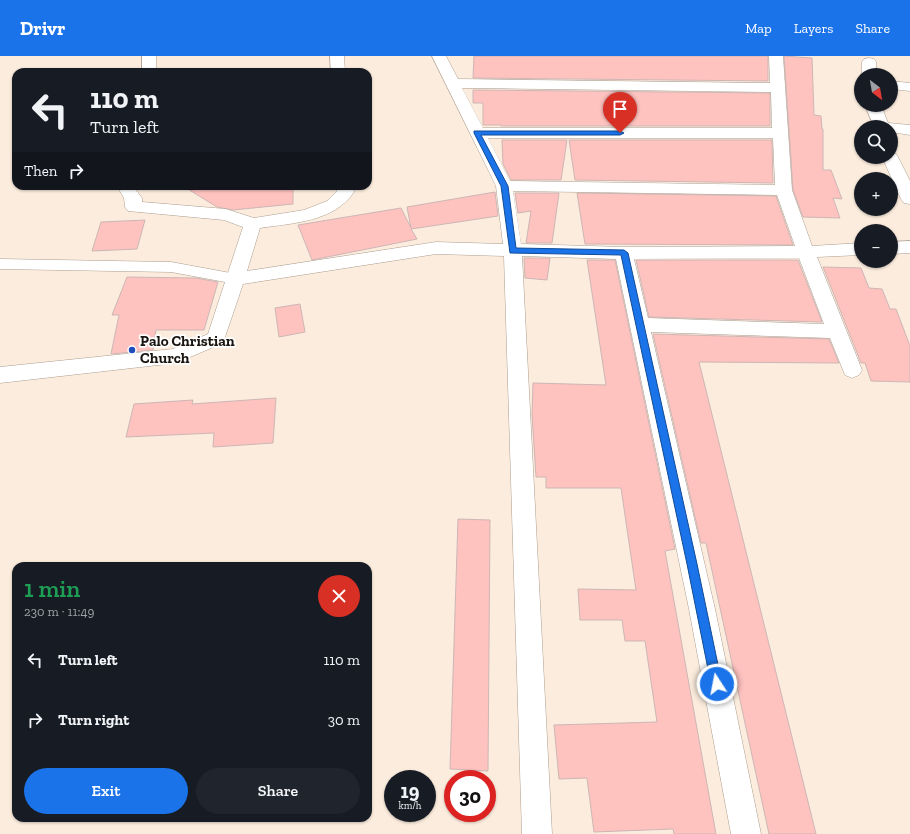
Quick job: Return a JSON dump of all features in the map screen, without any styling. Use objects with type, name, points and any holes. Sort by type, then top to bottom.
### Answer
[{"type":"street","points":[[150,56],[150,68]]},
{"type":"street","points":[[337,56],[338,68]]},
{"type":"street","points":[[439,56],[504,186],[513,251],[537,834]]},
{"type":"street","points":[[776,56],[784,190],[795,224],[852,370]]},
{"type":"street","points":[[452,83],[779,88]]},
{"type":"street","points":[[898,86],[910,87]]},
{"type":"street","points":[[898,128],[910,130]]},
{"type":"street","points":[[477,133],[780,133]]},
{"type":"street","points":[[893,164],[910,199]]},
{"type":"street","points":[[504,186],[784,190]]},
{"type":"street","points":[[128,190],[133,198],[134,207],[226,215],[253,224],[308,215],[333,205],[346,192],[346,190]]},
{"type":"street","points":[[0,375],[176,356],[216,338],[253,224]]},
{"type":"street","points":[[898,247],[910,246]]},
{"type":"street","points":[[236,279],[436,248],[624,253],[807,252],[854,249]]},
{"type":"street","points":[[624,253],[702,609],[746,834]]},
{"type":"street","points":[[641,325],[836,331]]},
{"type":"lane","points":[[0,264],[171,266],[236,279]]},
{"type":"building","points":[[474,56],[768,56],[768,81],[473,78]]},
{"type":"building","points":[[784,56],[812,58],[814,115],[821,116],[823,129],[823,170],[831,170],[842,199],[833,198],[840,218],[803,217],[793,190]]},
{"type":"building","points":[[473,90],[770,93],[770,126],[483,125],[483,103],[473,103]]},
{"type":"building","points":[[502,140],[567,140],[561,180],[511,180],[503,164]]},
{"type":"building","points":[[569,140],[772,140],[773,183],[575,180]]},
{"type":"building","points":[[189,190],[293,190],[293,204],[233,210],[217,207]]},
{"type":"building","points":[[495,192],[498,216],[411,229],[417,239],[312,260],[298,225],[401,208],[411,228],[407,207]]},
{"type":"building","points":[[515,193],[559,193],[552,243],[526,243],[531,211],[518,213]]},
{"type":"building","points":[[577,193],[776,196],[793,245],[585,244]]},
{"type":"building","points":[[145,220],[137,249],[92,251],[101,222]]},
{"type":"building","points":[[524,258],[550,258],[547,280],[525,278]]},
{"type":"building","points":[[587,260],[615,260],[675,549],[665,551],[716,834],[674,834],[673,829],[594,832],[587,778],[559,779],[554,725],[657,722],[645,641],[625,641],[622,620],[580,620],[578,589],[636,590],[621,488],[546,488],[546,477],[536,477],[532,415],[533,383],[606,385]]},
{"type":"building","points":[[636,260],[798,260],[822,322],[649,317]]},
{"type":"building","points":[[823,267],[861,268],[869,288],[882,289],[890,309],[896,309],[910,346],[910,382],[871,381],[865,363],[861,363]]},
{"type":"building","points":[[127,277],[196,278],[218,282],[204,330],[156,330],[153,350],[111,354],[119,315],[112,315]]},
{"type":"building","points":[[300,304],[305,332],[279,337],[275,308]]},
{"type":"building","points":[[653,334],[829,339],[839,363],[699,362],[816,834],[769,834],[706,543],[701,543]]},
{"type":"building","points":[[276,398],[273,443],[213,447],[214,433],[126,437],[134,404],[193,400],[192,404]]},
{"type":"building","points":[[458,519],[490,520],[488,770],[450,769]]},
{"type":"place","name":"Palo Christian Church","points":[[132,350]]},
{"type":"route","points":[[620,133],[477,133],[504,186],[513,251],[624,253],[641,325],[717,684]]}]
